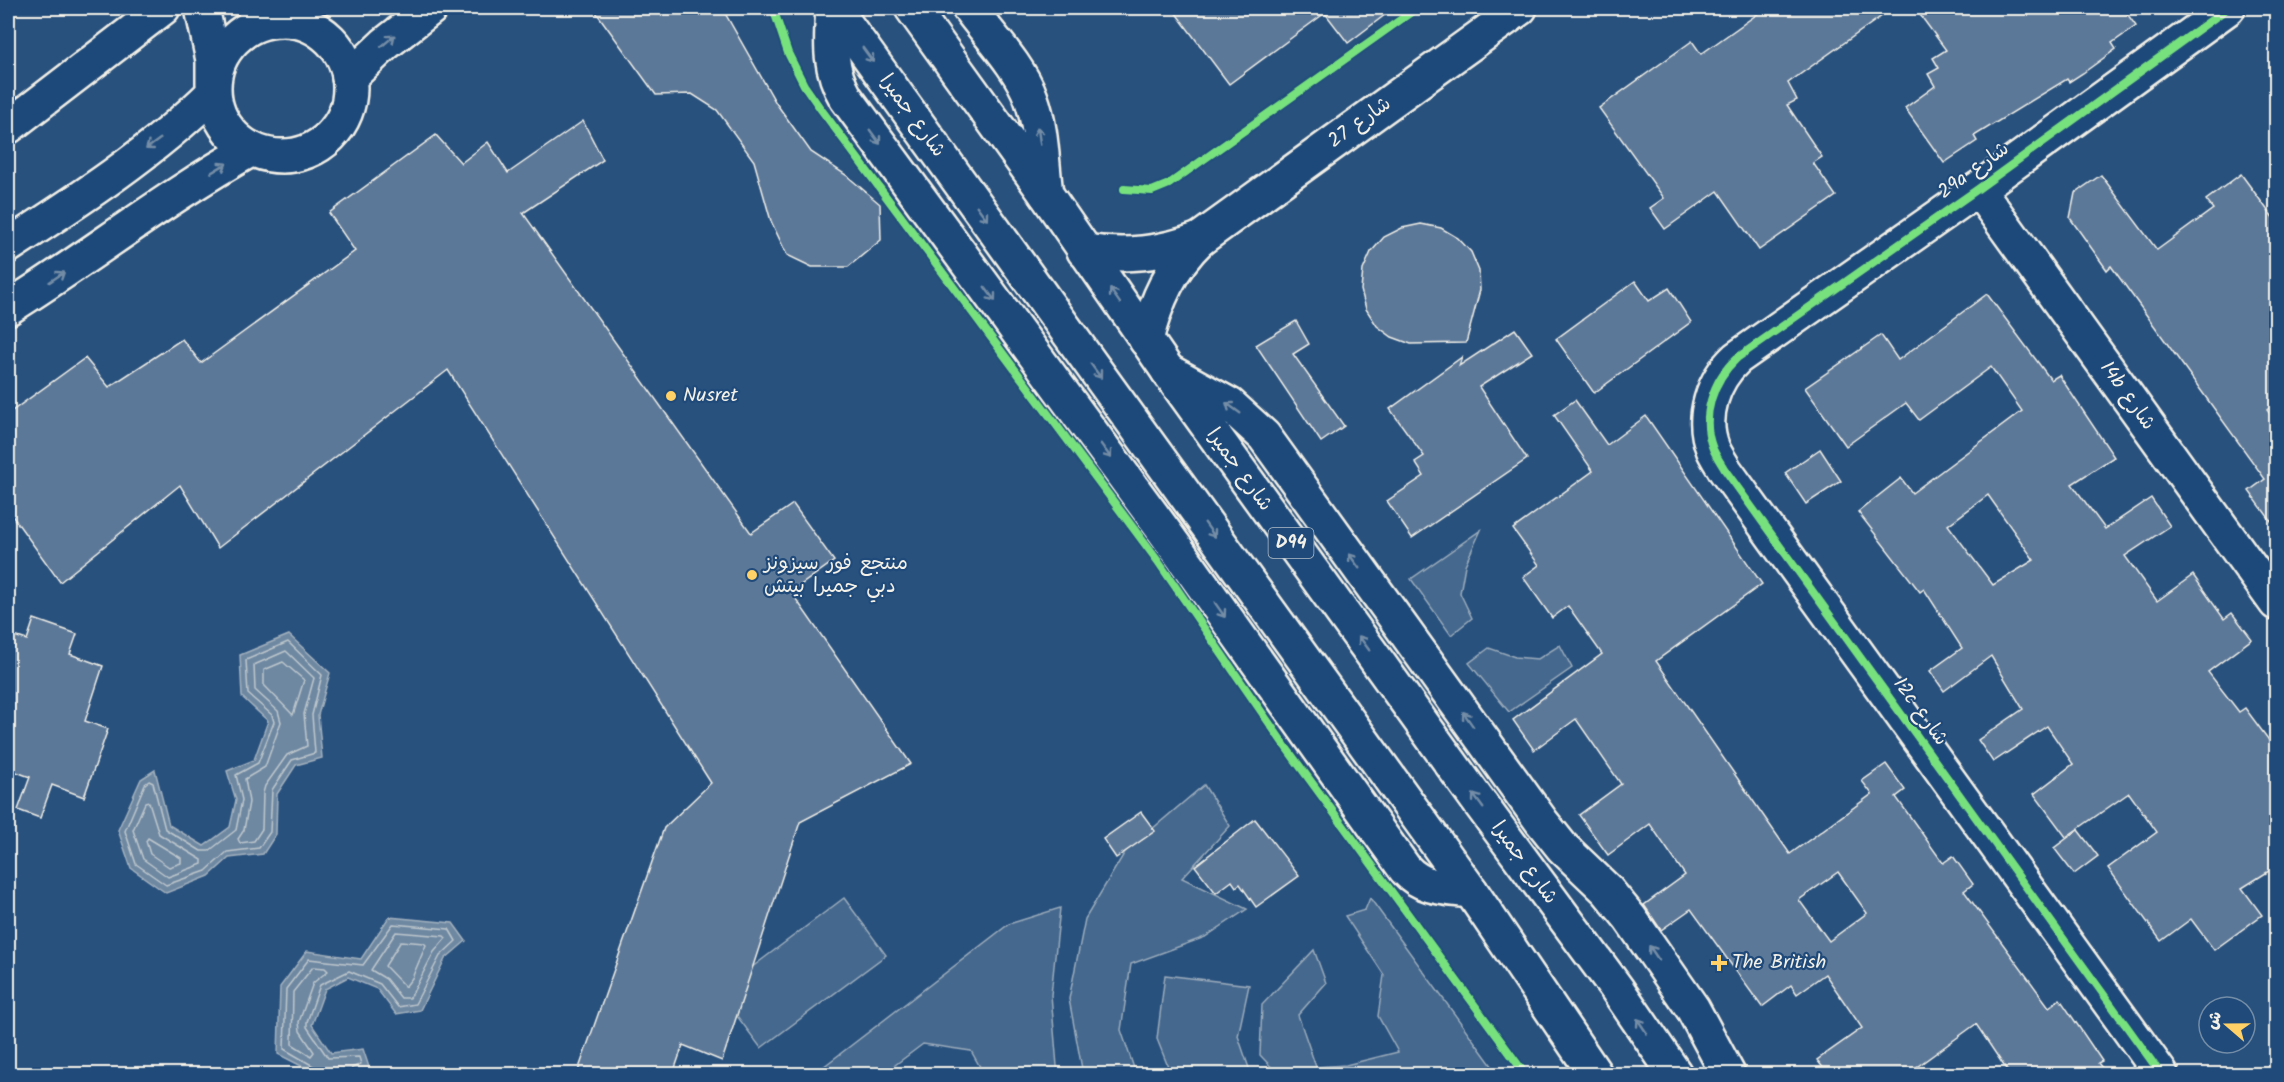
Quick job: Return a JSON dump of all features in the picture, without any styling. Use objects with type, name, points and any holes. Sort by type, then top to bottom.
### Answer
[{"type":"street","points":[[8,127],[163,8]]},
{"type":"street","points":[[202,8],[213,60],[213,88],[219,116],[233,135],[252,149],[270,155],[289,156],[307,151],[326,140],[341,122],[348,101],[349,78],[343,59],[333,42],[318,29],[278,16]]},
{"type":"street","points":[[8,246],[62,211],[169,133],[213,88],[218,64],[228,46],[242,32],[278,16],[335,8]]},
{"type":"street","points":[[349,78],[385,44],[431,8]]},
{"type":"street","points":[[834,8],[832,67],[837,84],[846,98],[1164,531],[1405,869],[1413,878],[1427,885],[1471,891]]},
{"type":"street","name":"شارع جميرا","points":[[834,8],[1471,891],[1595,1074]]},
{"type":"street","name":"شارع جميرا","points":[[912,8],[1046,194],[1168,371],[1476,798],[1617,989],[1675,1074]]},
{"type":"street","points":[[969,8],[1022,79],[1031,98],[1036,117],[1046,194]]},
{"type":"street","name":"شارع 27","points":[[1146,340],[1152,314],[1163,289],[1176,266],[1200,238],[1520,8]]},
{"type":"street","name":"29a شارع","points":[[1737,358],[1978,189],[2228,8]]},
{"type":"street","points":[[8,308],[195,183],[252,149]]},
{"type":"street","name":"14b شارع","points":[[1978,189],[2277,603]]},
{"type":"street","name":"شارع 27","points":[[1084,251],[1111,255],[1138,254],[1164,250],[1200,238]]},
{"type":"street","name":"12c شارع","points":[[1737,358],[1718,381],[1711,397],[1708,422],[1712,447],[1725,470],[2161,1074]]},
{"type":"street","points":[[1168,371],[1230,405],[1264,436],[1542,822],[1562,847],[1607,890],[1630,918],[1693,1009],[1728,1074]]},
{"type":"shaded area","points":[[1481,530],[1465,565],[1460,593],[1472,618],[1451,635],[1411,579]]},
{"type":"shaded area","points":[[1560,645],[1572,668],[1509,712],[1469,663],[1489,648],[1515,657],[1538,659]]},
{"type":"shaded area","points":[[1204,785],[1230,826],[1182,878],[1247,909],[1205,937],[1131,964],[1121,1030],[1136,1074],[1083,1074],[1069,999],[1085,919],[1125,852]]},
{"type":"shaded area","points":[[844,898],[886,955],[761,1048],[719,992]]},
{"type":"shaded area","points":[[1370,898],[1498,1074],[1278,1074],[1260,1055],[1262,1005],[1314,950],[1326,983],[1298,1015],[1316,1067],[1346,1065],[1398,1052],[1378,1016],[1384,975],[1345,916],[1365,910]]},
{"type":"shaded area","points":[[1060,908],[1051,995],[1057,1066],[1060,1074],[984,1074],[971,1051],[923,1044],[883,1074],[814,1074],[1009,924]]},
{"type":"shaded area","points":[[1165,975],[1249,985],[1238,1036],[1251,1074],[1171,1074],[1157,1039]]},
{"type":"water","points":[[289,635],[330,673],[318,715],[322,758],[296,765],[277,794],[276,834],[263,854],[229,858],[209,876],[166,893],[131,868],[118,830],[141,779],[155,770],[169,825],[204,846],[230,827],[236,800],[227,771],[254,760],[268,721],[242,697],[240,655]]},
{"type":"water","points":[[389,917],[453,923],[466,941],[445,959],[420,1010],[396,1014],[377,989],[348,977],[325,989],[312,1025],[331,1053],[363,1049],[370,1070],[317,1074],[278,1054],[280,987],[307,951],[361,959]]},
{"type":"building","points":[[593,8],[722,8],[776,103],[811,152],[846,175],[880,204],[881,240],[848,267],[812,267],[787,255],[771,221],[754,161],[717,110],[692,94],[656,95]]},
{"type":"building","points":[[1172,8],[1394,8],[1348,43],[1325,13],[1229,84]]},
{"type":"building","points":[[1766,8],[1893,8],[1788,83],[1797,100],[1787,105],[1822,157],[1813,163],[1836,196],[1759,250],[1718,191],[1665,229],[1650,208],[1664,198],[1599,108],[1692,41],[1701,54]]},
{"type":"building","points":[[1915,8],[2123,8],[2136,26],[2112,43],[2116,49],[2083,73],[2069,82],[2067,79],[1974,136],[1977,141],[1944,163],[1905,108],[1935,86],[1928,74],[1939,68],[1933,58],[1946,50]]},
{"type":"building","points":[[583,121],[603,160],[523,213],[751,533],[793,504],[834,561],[791,592],[911,764],[800,822],[722,1061],[683,1045],[673,1074],[577,1074],[664,828],[711,783],[448,370],[218,548],[180,485],[60,582],[8,510],[8,414],[85,358],[109,387],[182,339],[201,363],[355,251],[329,213],[436,135],[461,163],[488,142],[508,173]]},
{"type":"building","points":[[2241,174],[2277,223],[2277,402],[2267,410],[2277,423],[2277,529],[2249,491],[2265,479],[2111,266],[2107,270],[2070,218],[2075,193],[2101,175],[2157,250],[2213,209],[2206,200]]},
{"type":"building","points":[[1421,224],[1441,228],[1458,238],[1471,252],[1479,271],[1480,290],[1466,343],[1411,344],[1392,337],[1377,326],[1366,309],[1361,290],[1363,270],[1371,252],[1384,237],[1402,228]]},
{"type":"building","points":[[1635,281],[1649,301],[1669,288],[1691,322],[1594,393],[1556,339]]},
{"type":"building","points":[[1987,294],[2051,380],[2059,375],[2114,457],[2072,484],[2105,529],[2151,498],[2170,526],[2125,556],[2157,601],[2193,575],[2224,619],[2232,613],[2252,639],[2208,672],[2239,712],[2245,708],[2277,751],[2277,866],[2242,888],[2262,915],[2214,950],[2191,919],[2161,941],[2108,868],[2157,832],[2129,793],[2066,837],[2034,794],[2073,764],[2047,726],[1993,762],[1978,740],[2023,709],[1991,656],[1944,691],[1930,671],[1962,648],[1924,589],[1920,592],[1858,512],[1901,478],[1912,493],[2022,411],[1991,367],[1919,420],[1906,403],[1846,446],[1805,388],[1881,335],[1898,360]],"holes":[[[1988,495],[2034,560],[1993,585],[1948,525]]]},
{"type":"building","points":[[1296,321],[1309,344],[1293,354],[1344,426],[1321,442],[1256,345]]},
{"type":"building","points":[[1515,329],[1532,353],[1479,387],[1527,459],[1412,538],[1387,501],[1424,476],[1415,462],[1424,456],[1390,409],[1462,357],[1459,366]]},
{"type":"building","points":[[1575,400],[1607,445],[1646,416],[1762,584],[1656,661],[1790,854],[1872,794],[1862,781],[1886,764],[1905,790],[1896,797],[1943,863],[1953,856],[1973,884],[1964,891],[2049,1007],[2060,999],[2102,1061],[2098,1063],[2107,1074],[2008,1072],[1976,1024],[1907,1074],[1828,1074],[1817,1060],[1862,1028],[1825,974],[1797,994],[1791,985],[1762,1007],[1691,909],[1661,930],[1644,905],[1685,875],[1650,824],[1608,855],[1579,815],[1621,784],[1576,719],[1534,750],[1513,720],[1602,654],[1568,606],[1552,618],[1523,577],[1539,565],[1513,529],[1593,471],[1554,415]],"holes":[[[1838,872],[1867,913],[1829,941],[1799,900]]]},
{"type":"building","points":[[1820,449],[1841,481],[1806,504],[1785,473]]},
{"type":"building","points":[[34,619],[77,634],[70,654],[103,666],[85,721],[108,729],[84,797],[52,785],[40,818],[18,810],[30,777],[8,769],[8,634],[27,640]]},
{"type":"building","points":[[1141,812],[1155,831],[1116,858],[1103,839]]},
{"type":"building","points":[[1255,819],[1299,876],[1256,907],[1240,884],[1236,887],[1232,881],[1216,893],[1195,866]]},
{"type":"building","points":[[2078,830],[2098,856],[2074,874],[2054,848]]},
{"type":"cycle path","points":[[773,8],[788,53],[804,85],[820,108],[1157,560],[1285,746],[1525,1074]]},
{"type":"cycle path","points":[[1124,189],[1152,191],[1169,184],[1417,8]]},
{"type":"cycle path","points":[[2161,1074],[1725,470],[1714,452],[1708,424],[1715,388],[1737,358],[1978,189],[2228,8]]},
{"type":"place","name":"Nusret","points":[[671,396]]},
{"type":"place","name":"منتجع فور سيزونز دبي جميرا بيتش","points":[[752,575]]},
{"type":"place","name":"The British","points":[[1719,963]]}]
